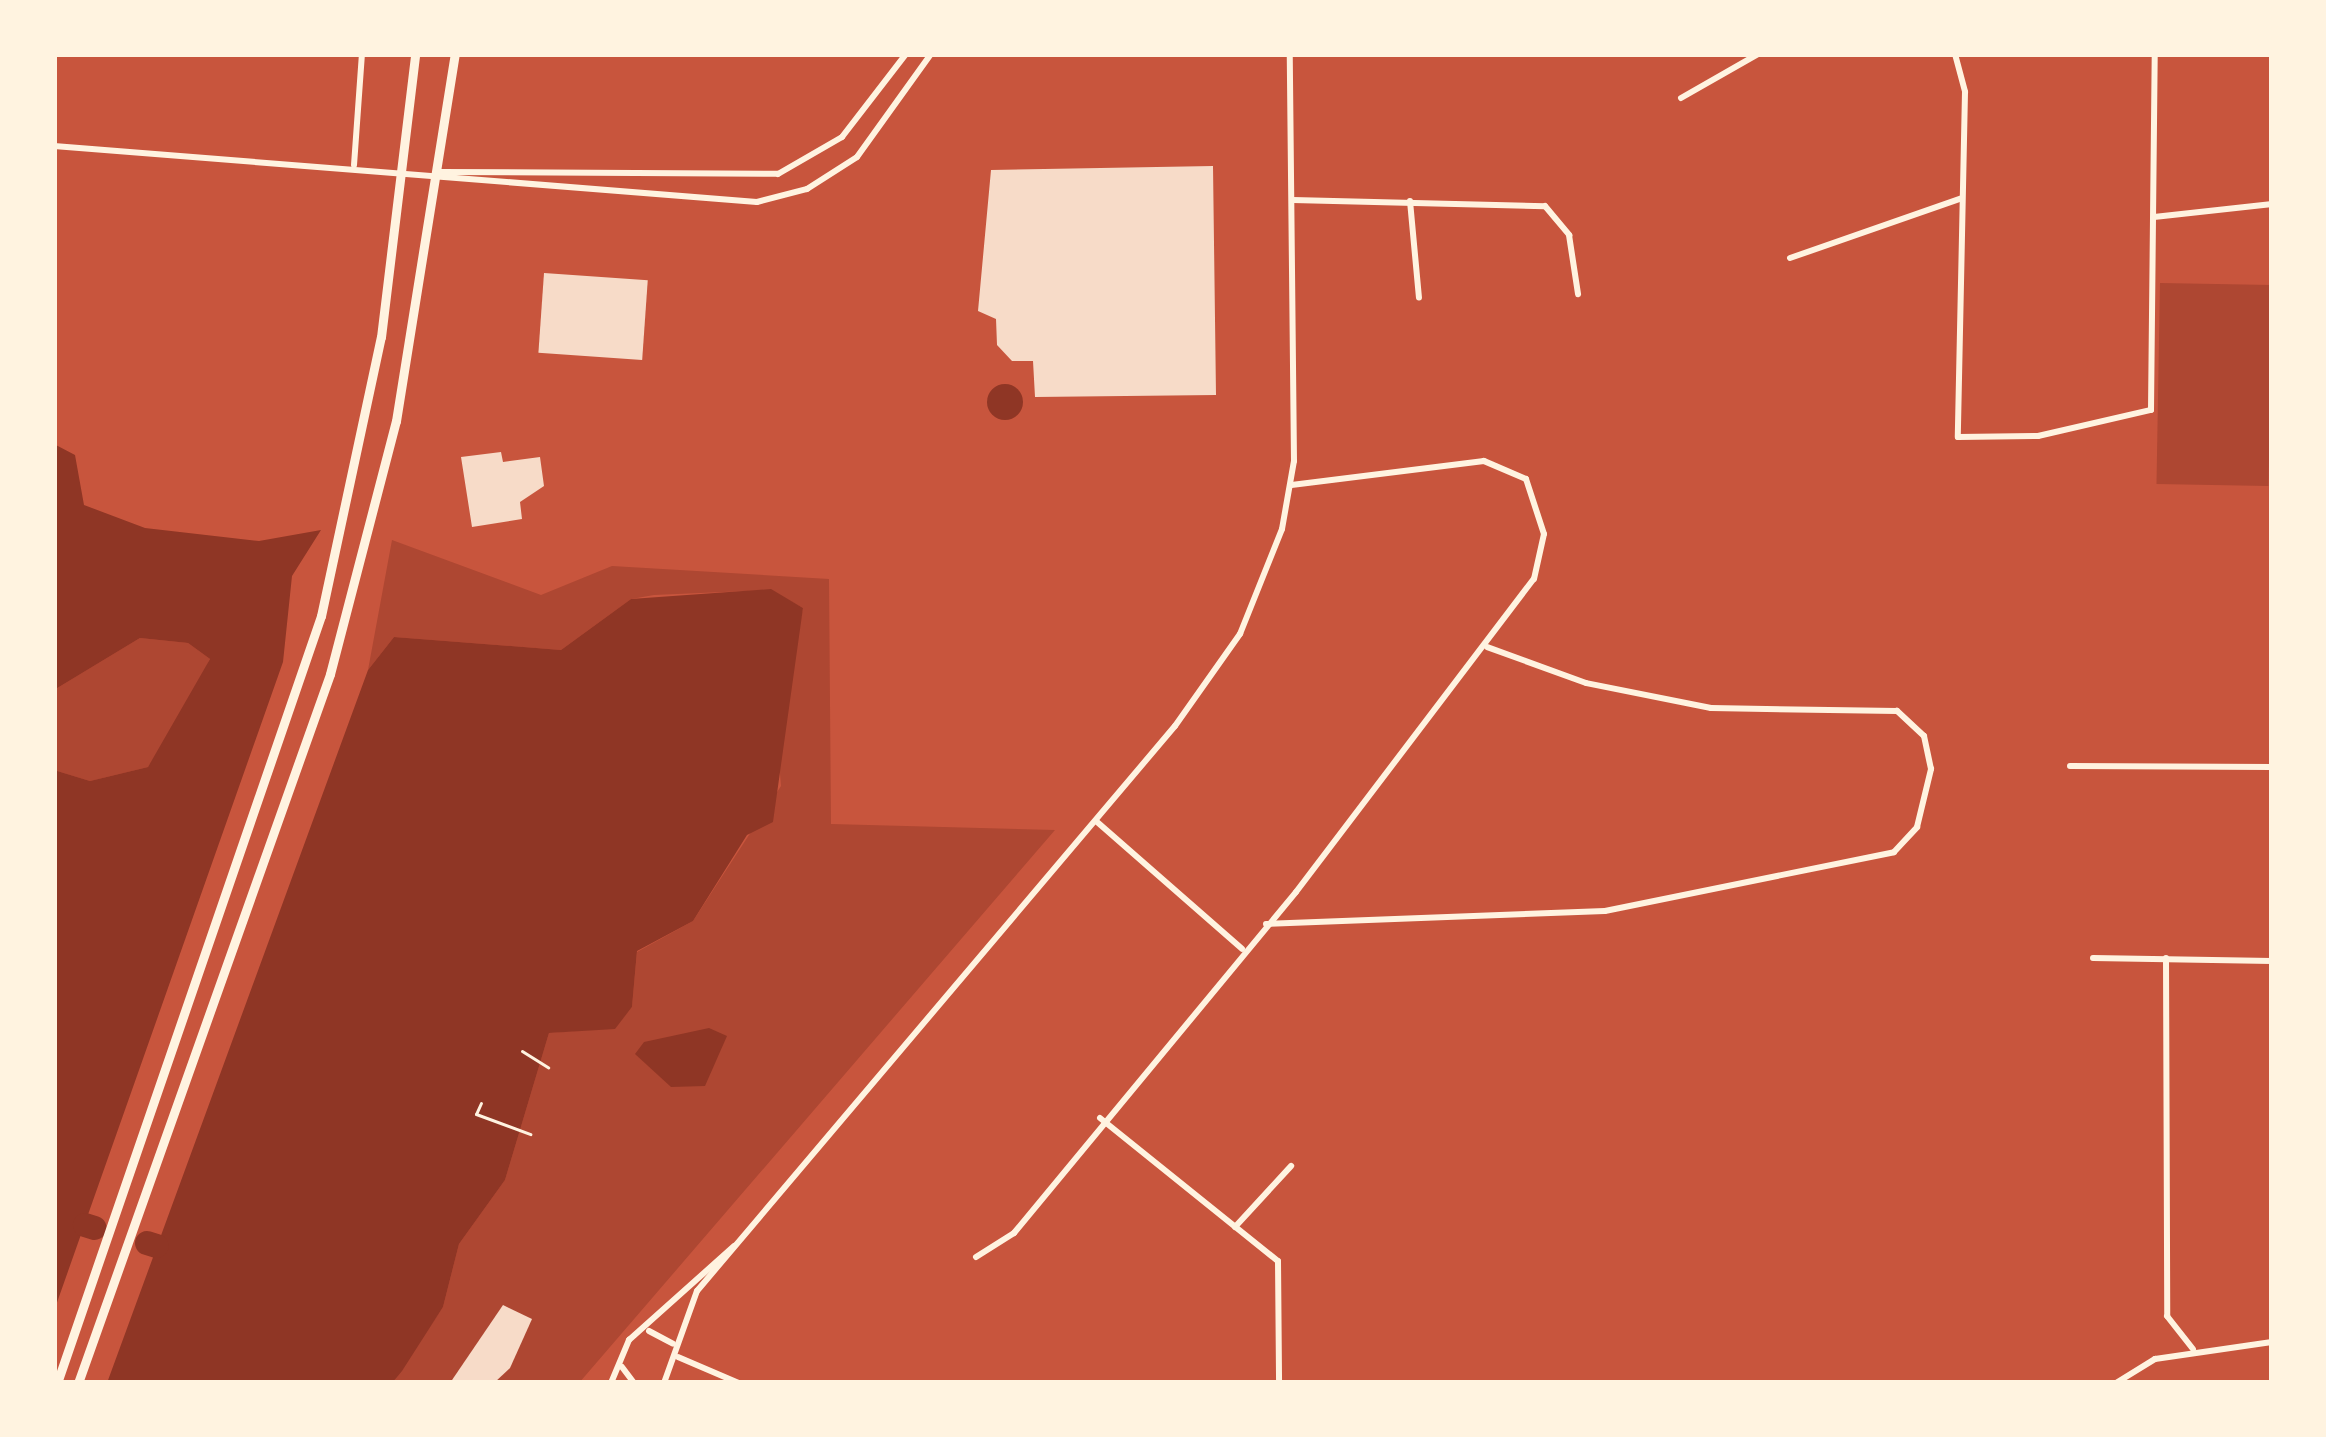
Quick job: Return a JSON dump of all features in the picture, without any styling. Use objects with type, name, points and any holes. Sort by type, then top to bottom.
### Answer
[{"type":"highway","points":[[57,1383],[286,742],[356,472],[406,169],[415,54]]},
{"type":"highway","points":[[78,1383],[330,674],[397,421],[440,172],[455,54]]},
{"type":"street","points":[[354,165],[362,54]]},
{"type":"street","points":[[54,146],[440,172],[778,174],[842,137],[906,54]]},
{"type":"street","points":[[440,172],[490,187],[778,198],[857,157],[931,54]]},
{"type":"street","points":[[664,1383],[677,1357],[683,1311],[1096,821],[1231,652],[1291,485],[1290,54]]},
{"type":"street","points":[[1682,98],[1758,54]]},
{"type":"street","points":[[1955,54],[1963,197],[1958,437],[2038,436],[2151,410],[2155,54]]},
{"type":"street","points":[[1790,258],[1963,197]]},
{"type":"street","points":[[1293,200],[1545,206],[1569,236],[1578,294]]},
{"type":"street","points":[[1410,201],[1419,298]]},
{"type":"street","points":[[2154,217],[2272,204]]},
{"type":"street","points":[[976,1257],[1014,1233],[1100,1118],[1266,925],[1487,647],[1534,579],[1544,534],[1526,479],[1484,461],[1291,485]]},
{"type":"street","points":[[1266,925],[1605,910],[1894,852],[1918,827],[1930,769],[1924,736],[1897,711],[1711,708],[1586,683],[1487,647]]},
{"type":"street","points":[[2070,766],[2272,767]]},
{"type":"street","points":[[1096,821],[1243,950]]},
{"type":"street","points":[[2093,958],[2272,961]]},
{"type":"street","points":[[2166,958],[2167,1316],[2193,1349]]},
{"type":"street","points":[[1100,1118],[1278,1262],[1279,1383]]},
{"type":"street","points":[[1235,1227],[1292,1166]]},
{"type":"street","points":[[611,1383],[645,1331],[734,1246]]},
{"type":"street","points":[[645,1331],[675,1347]]},
{"type":"street","points":[[2116,1383],[2193,1349],[2272,1342]]},
{"type":"street","points":[[677,1357],[739,1383]]},
{"type":"street","points":[[621,1364],[634,1383]]},
{"type":"path","points":[[520,1055],[548,1066]]},
{"type":"path","points":[[472,1124],[481,1103]]},
{"type":"path","points":[[476,1114],[530,1134]]},
{"type":"shaded area","points":[[2160,283],[2272,285],[2268,486],[2156,484]]},
{"type":"shaded area","points":[[1005,384],[1018,389],[1023,402],[1018,415],[1005,420],[992,415],[987,402],[992,389]]},
{"type":"shaded area","points":[[54,444],[75,455],[84,505],[145,528],[259,541],[321,530],[292,576],[283,662],[54,1311],[54,770],[90,781],[148,767],[210,659],[188,643],[140,638],[54,690]]},
{"type":"shaded area","points":[[392,540],[541,595],[612,566],[829,579],[831,824],[1055,830],[579,1383],[392,1383],[443,1307],[459,1244],[505,1180],[549,1033],[615,1028],[632,1007],[637,952],[693,921],[781,786],[777,737],[803,608],[771,590],[654,595],[631,599],[561,650],[394,637],[368,670]]},
{"type":"shaded area","points":[[771,589],[803,608],[773,822],[747,835],[693,921],[637,951],[632,1007],[615,1029],[549,1033],[505,1180],[459,1244],[443,1307],[392,1383],[107,1383],[368,670],[394,637],[561,650],[631,599]]},
{"type":"shaded area","points":[[140,638],[188,643],[210,659],[179,722],[148,767],[90,781],[54,770],[54,690]]},
{"type":"shaded area","points":[[709,1028],[727,1036],[705,1086],[671,1087],[635,1054],[644,1042]]},
{"type":"building","points":[[1213,166],[1216,395],[1035,397],[1033,361],[1012,361],[997,345],[996,319],[978,311],[991,170]]},
{"type":"building","points":[[544,273],[648,280],[642,360],[538,353]]},
{"type":"building","points":[[501,452],[503,462],[540,457],[544,486],[520,502],[522,519],[472,527],[461,457]]},
{"type":"building","points":[[503,1305],[532,1319],[510,1368],[494,1383],[450,1383]]},
{"type":"waterway","points":[[85,1225],[95,1228]]},
{"type":"waterway","points":[[147,1243],[157,1246]]}]
